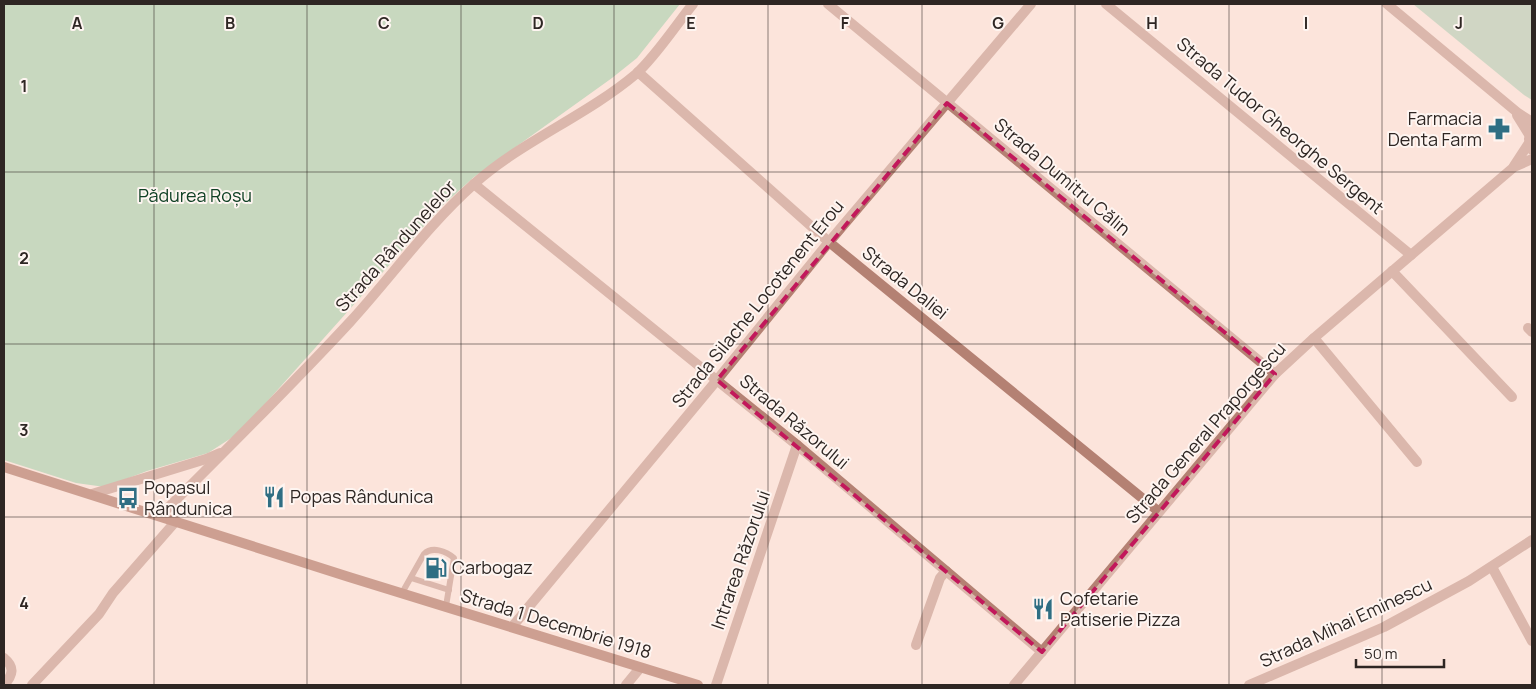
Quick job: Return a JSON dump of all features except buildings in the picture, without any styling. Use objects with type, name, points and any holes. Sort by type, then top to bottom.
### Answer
[{"type":"main road","name":"Strada 1 Decembrie 1918","points":[[4,466],[698,685]]},
{"type":"street","name":"Strada Rândunelelor","points":[[160,516],[351,321],[421,237],[474,184],[494,168],[617,88],[638,72],[694,4]]},
{"type":"street","name":"Strada Dumitru Călin","points":[[828,4],[1275,374]]},
{"type":"street","name":"Strada Silache Locotenent Erou","points":[[512,627],[829,242],[1031,4]]},
{"type":"street","name":"Strada Tudor Gheorghe Sergent","points":[[1106,4],[1411,255]]},
{"type":"street","points":[[1388,4],[1512,108],[1532,122]]},
{"type":"street","name":"Strada Daliei","points":[[638,72],[829,242],[1158,511]]},
{"type":"street","points":[[1512,108],[1531,140]]},
{"type":"street","name":"Strada General Praporgescu","points":[[1514,167],[1531,140]]},
{"type":"street","name":"Strada General Praporgescu","points":[[1014,685],[1158,511],[1275,374],[1314,338],[1514,167],[1532,159]]},
{"type":"street","name":"Strada Răzorului","points":[[474,184],[797,445],[1042,652]]},
{"type":"street","points":[[1392,271],[1512,397]]},
{"type":"street","points":[[1314,338],[1417,462]]},
{"type":"street","name":"Intrarea Răzorului","points":[[716,685],[797,445]]},
{"type":"street","name":"Strada Rândunelelor","points":[[92,494],[206,460],[227,449]]},
{"type":"street","points":[[32,685],[100,614],[114,593],[176,521]]},
{"type":"street","name":"Strada Mihai Eminescu","points":[[1249,685],[1384,627],[1492,567],[1532,540]]},
{"type":"street","points":[[1492,567],[1532,641]]},
{"type":"street","points":[[916,645],[940,578],[946,571]]},
{"type":"street","points":[[4,658],[12,668],[12,674],[4,685]]},
{"type":"street","points":[[626,685],[640,668]]},
{"type":"lane","points":[[402,593],[424,554],[427,550],[433,549],[454,558],[446,606]]},
{"type":"lane","points":[[411,578],[449,590]]},
{"type":"highlighted area","points":[[947,103],[1275,374],[1042,652],[717,380]]},
{"type":"green space","name":"Pădurea Roșu","points":[[4,4],[680,4],[637,58],[474,177],[442,206],[239,433],[208,453],[147,471],[105,487],[76,483],[4,460]]},
{"type":"green space","points":[[1413,4],[1532,4],[1532,100],[1524,95]]},
{"type":"place","name":"Farmacia Denta Farm","points":[[1499,129]]},
{"type":"place","name":"Popas Rândunica","points":[[274,497]]},
{"type":"place","name":"Popasul Rândunica","points":[[128,498]]},
{"type":"place","name":"Carbogaz","points":[[436,568]]},
{"type":"place","name":"Cofetarie Patiserie Pizza","points":[[1043,609]]}]
